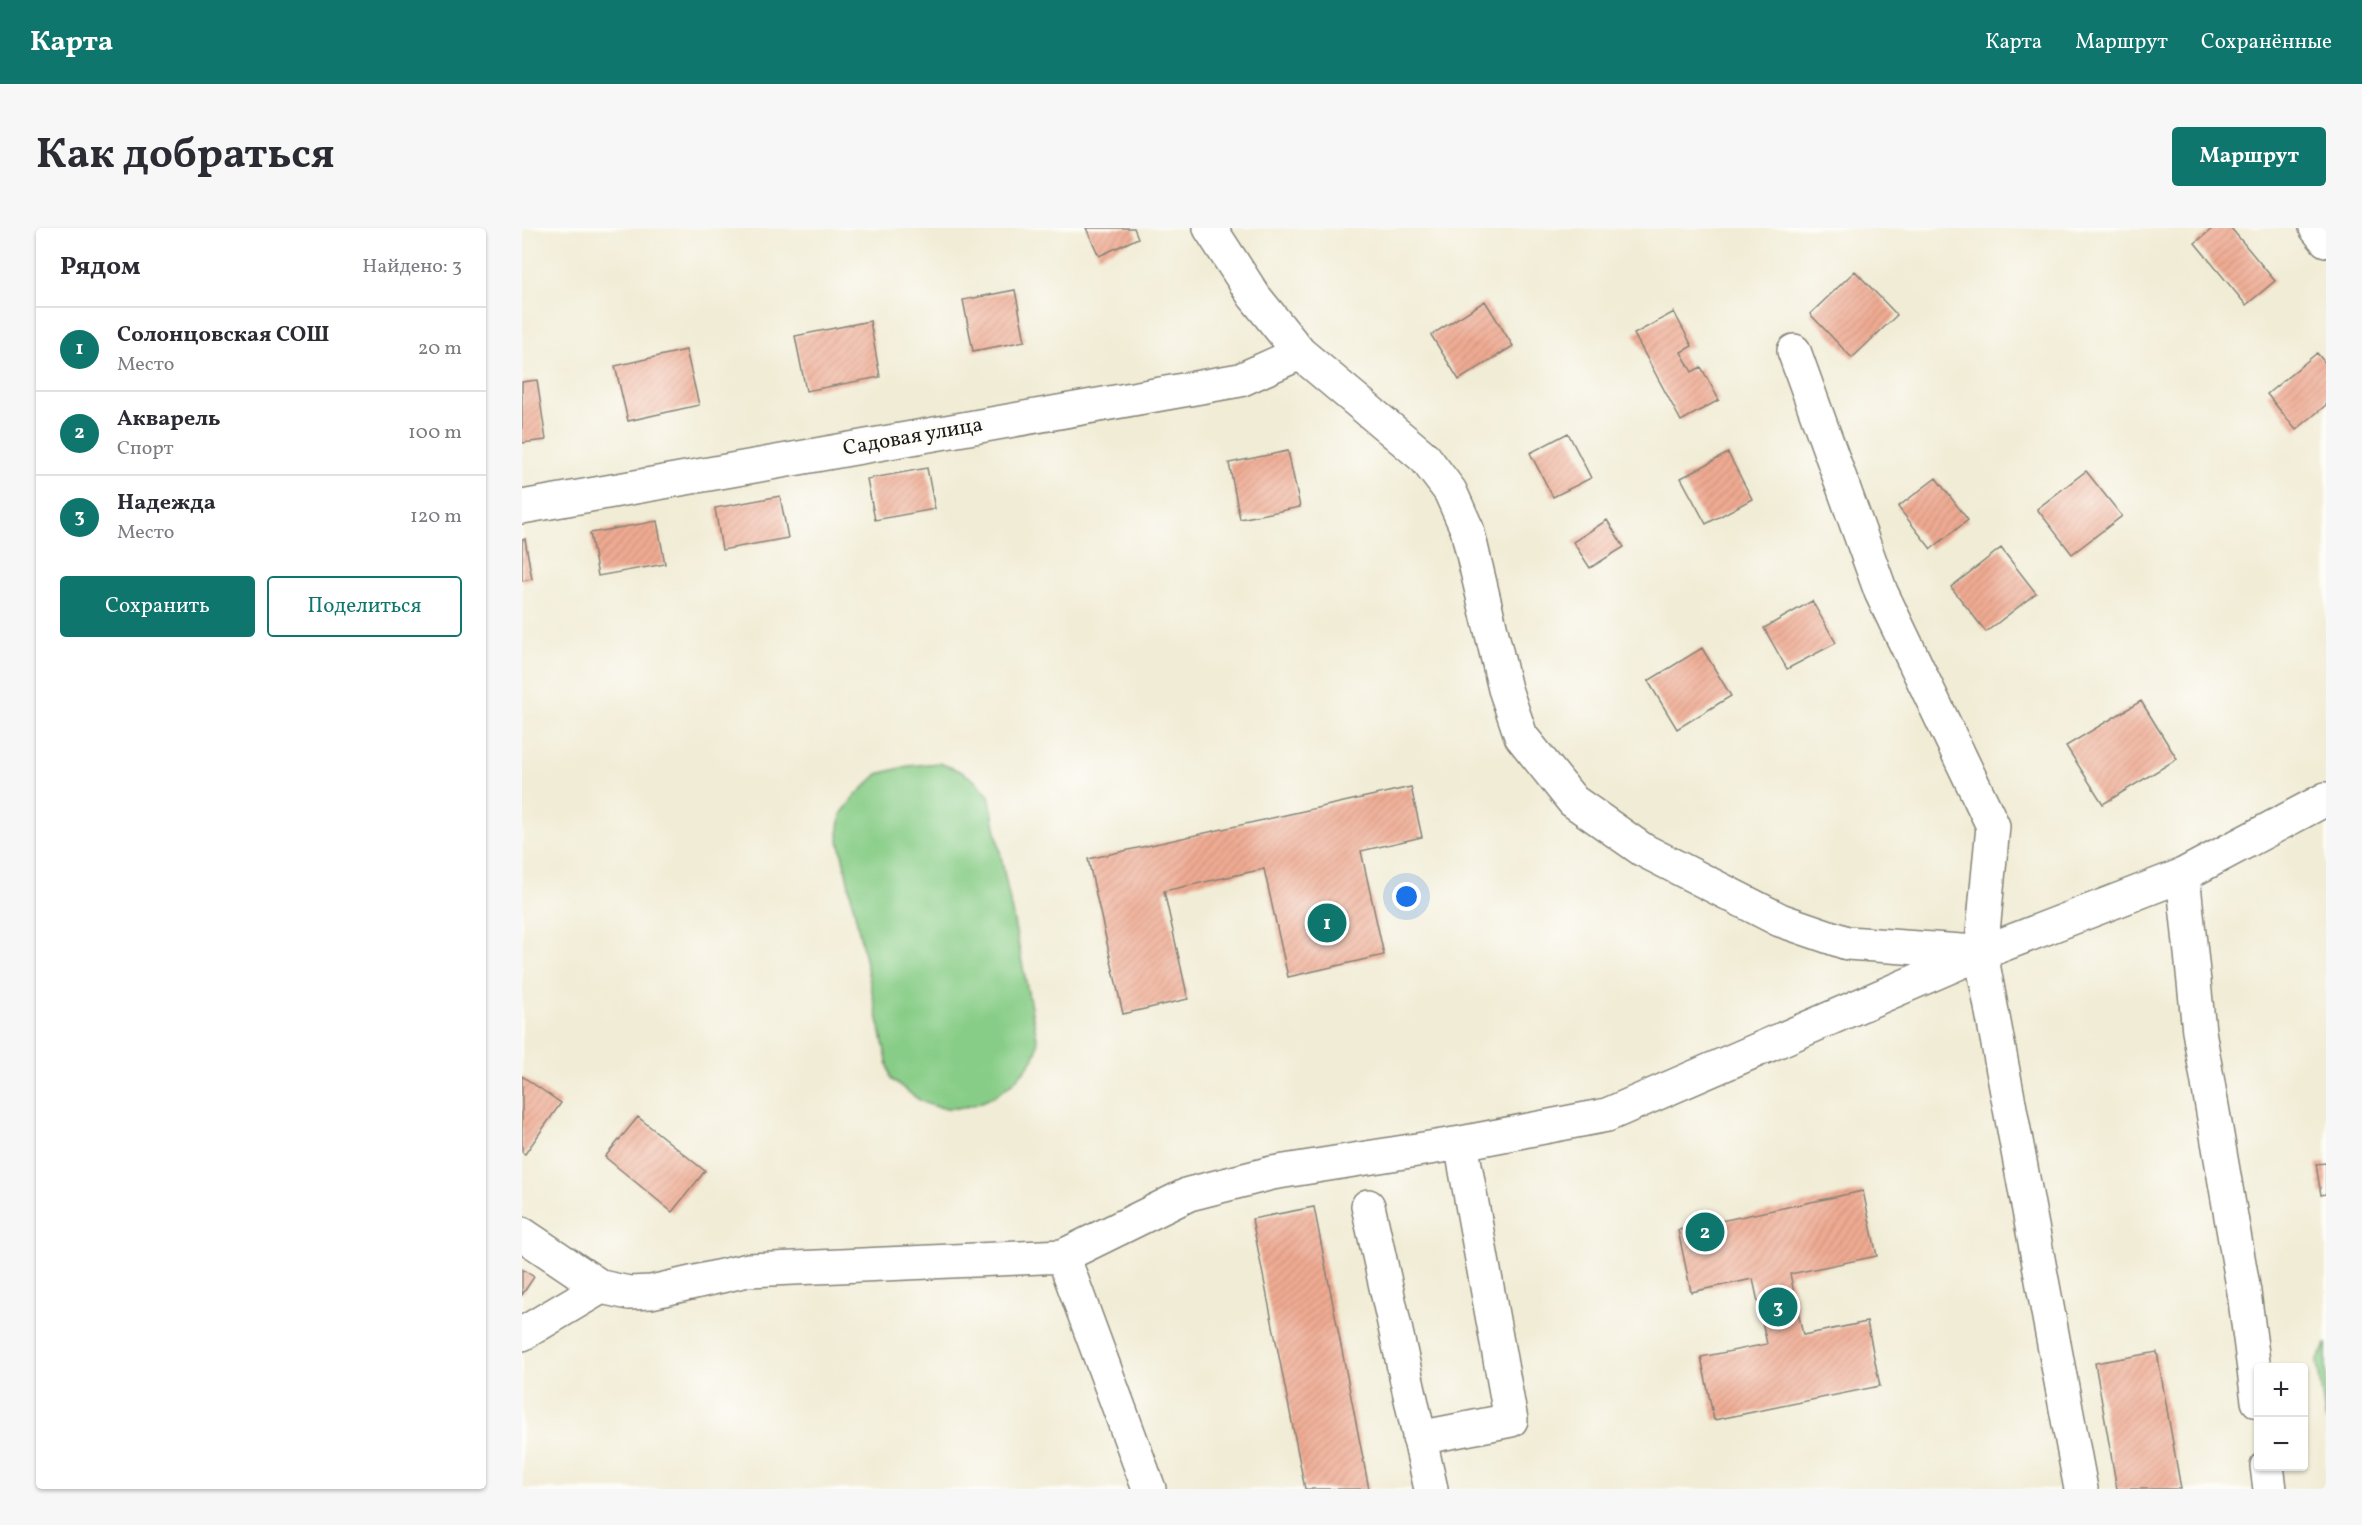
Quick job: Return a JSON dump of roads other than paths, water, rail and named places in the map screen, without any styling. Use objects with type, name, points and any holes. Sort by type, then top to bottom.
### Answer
[{"type":"street","points":[[1210,228],[1254,296],[1300,353],[1425,458],[1450,491],[1467,529],[1505,689],[1521,736],[1573,801],[1642,850],[1780,920],[1847,943],[1981,953]]},
{"type":"street","points":[[2316,228],[2326,240]]},
{"type":"street","points":[[1794,351],[1881,592],[1993,826],[1981,953],[2081,1489]]},
{"type":"street","name":"Садовая улица","points":[[522,507],[1240,380],[1300,353]]},
{"type":"street","points":[[522,1233],[601,1287],[629,1293],[651,1292],[748,1270],[1063,1256],[1190,1194],[1272,1173],[1461,1143],[1607,1115],[1981,953],[2183,875],[2326,799]]},
{"type":"street","points":[[2183,875],[2199,1031],[2244,1292],[2254,1365]]},
{"type":"street","points":[[1419,1438],[1511,1420],[1461,1143]]},
{"type":"street","points":[[1368,1206],[1431,1489]]},
{"type":"street","points":[[1063,1256],[1149,1489]]},
{"type":"street","points":[[522,1334],[601,1287]]},
{"type":"street","points":[[2268,1471],[2270,1489]]},
{"type":"place","name":"Солонцовская СОШ","points":[[1327,923]]},
{"type":"place","name":"Акварель","points":[[1705,1232]]},
{"type":"place","name":"Надежда","points":[[1778,1307]]}]
